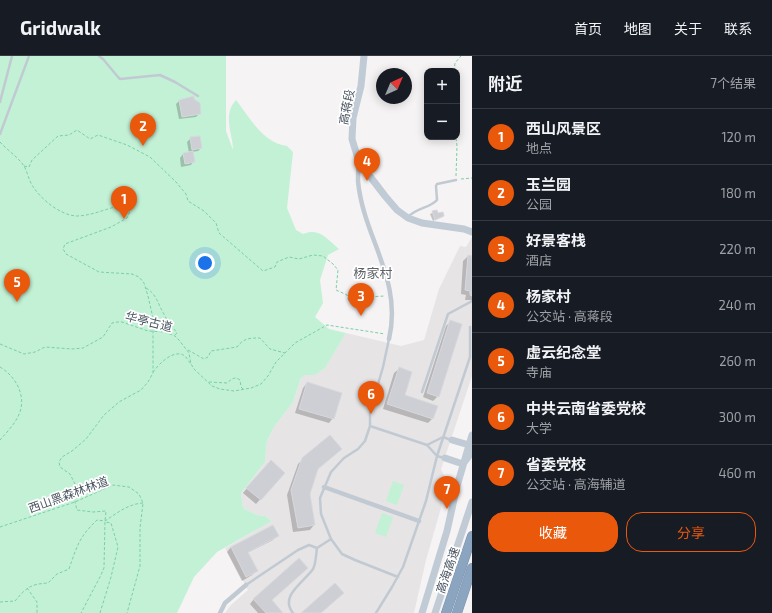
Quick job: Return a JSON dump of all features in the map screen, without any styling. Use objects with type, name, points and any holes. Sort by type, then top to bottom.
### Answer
[{"type":"highway","name":"高海高速","points":[[446,613],[472,536]]},
{"type":"highway","name":"高海高速","points":[[457,613],[472,568]]},
{"type":"main road","name":"高蒋段","points":[[358,162],[352,139],[353,118],[361,86],[364,56]]},
{"type":"main road","points":[[358,162],[384,196],[397,210],[408,218],[422,223],[464,229],[472,232]]},
{"type":"main road","points":[[422,613],[448,531],[463,464],[470,449],[472,435]]},
{"type":"main road","points":[[452,440],[470,449]]},
{"type":"main road","points":[[445,458],[463,464]]},
{"type":"main road","points":[[435,613],[472,502]]},
{"type":"street","points":[[358,162],[358,181],[362,201],[389,282],[392,319],[390,337]]},
{"type":"street","points":[[324,487],[419,521]]},
{"type":"street","points":[[220,613],[225,603],[246,585]]},
{"type":"lane","points":[[0,102],[12,56]]},
{"type":"lane","points":[[0,134],[29,56]]},
{"type":"lane","points":[[99,56],[108,64],[120,79],[160,75],[198,96]]},
{"type":"lane","points":[[408,218],[417,210],[434,203],[437,200],[437,184],[456,180]]},
{"type":"lane","points":[[422,392],[448,314],[472,301]]},
{"type":"lane","points":[[376,613],[403,566],[426,501],[437,456],[470,357],[470,327]]},
{"type":"lane","points":[[390,337],[383,368],[370,412],[370,426],[365,441],[358,449],[344,458],[331,472],[320,498],[321,514],[331,539],[342,554],[398,577]]},
{"type":"lane","points":[[370,426],[427,445],[437,456],[445,458]]},
{"type":"lane","points":[[427,445],[443,437],[452,440]]},
{"type":"lane","points":[[293,613],[290,609],[289,602],[291,593],[314,568],[317,548],[331,539]]},
{"type":"lane","points":[[246,585],[298,550],[309,545],[317,548]]},
{"type":"path","points":[[454,68],[455,63],[461,56]]},
{"type":"path","points":[[24,166],[29,168],[32,160],[58,136],[69,135],[77,130],[90,139],[98,135],[127,145],[150,157],[176,182],[186,194],[188,201],[204,211],[216,223],[219,233],[263,270],[275,267],[277,262],[289,257],[299,259],[313,255],[323,256],[338,270],[336,290],[347,295],[349,301],[356,306],[361,304],[367,297],[386,296],[391,294]]},
{"type":"path","points":[[456,140],[456,180],[472,178]]},
{"type":"path","points":[[0,142],[24,166],[34,188],[48,202],[66,214],[77,216],[119,205],[127,205],[130,211],[127,218],[111,227],[65,244],[63,249],[66,254],[99,272],[132,274],[139,277],[144,283],[153,318],[153,373]]},
{"type":"path","points":[[146,288],[151,290],[159,301],[163,314],[178,333],[175,336]]},
{"type":"path","name":"华亭古道","points":[[0,344],[24,354],[35,352],[44,347],[72,349],[83,348],[104,337],[112,323],[117,322],[133,325],[148,331],[165,332],[175,336],[189,353],[191,364],[194,369],[212,386],[234,391],[243,390]]},
{"type":"path","points":[[208,382],[222,384],[227,383],[233,378],[237,378],[240,380],[243,390],[261,384],[268,376],[276,362],[286,354],[295,343],[327,325],[390,337]]},
{"type":"path","points":[[187,350],[204,359],[208,357],[211,351],[237,347],[241,342],[249,338],[260,338],[270,349],[286,354]]},
{"type":"path","points":[[81,613],[104,568],[106,511],[93,512],[77,510],[75,502],[77,488],[70,474],[60,466],[59,462],[62,457],[86,439],[104,415],[119,402],[141,390],[157,367],[165,360],[173,355],[179,354],[185,356],[191,364]]},
{"type":"path","points":[[0,367],[11,375],[18,387],[21,397],[20,412],[14,423],[0,440]]},
{"type":"path","name":"西山黑森林林道","points":[[0,527],[75,502],[113,485],[129,487],[139,494],[143,504]]},
{"type":"path","points":[[105,522],[126,508],[135,504],[143,504],[140,528],[140,566],[127,613]]},
{"type":"path","points":[[0,602],[15,601],[26,588],[39,583],[48,583],[57,574],[69,569],[79,541],[97,520],[111,523],[118,547],[111,578],[100,613]]},
{"type":"path","points":[[26,588],[37,602],[38,613]]},
{"type":"shaded area","points":[[472,237],[472,376],[441,469],[448,484],[426,560],[414,613],[225,613],[231,605],[248,590],[225,548],[272,521],[265,516],[257,515],[243,508],[241,493],[265,462],[267,441],[274,427],[293,402],[301,378],[303,375],[315,375],[325,368],[346,333],[401,346],[424,340],[439,289],[460,246],[466,247]]},
{"type":"green space","points":[[0,56],[226,56],[226,131],[233,150],[229,118],[232,106],[236,100],[252,122],[264,135],[278,144],[287,146],[293,152],[287,208],[296,230],[303,234],[309,232],[318,233],[327,238],[339,249],[328,255],[320,280],[323,303],[315,317],[329,329],[346,333],[325,368],[315,375],[304,375],[301,378],[293,402],[274,427],[267,441],[265,462],[241,493],[243,508],[257,515],[265,516],[272,521],[217,552],[194,577],[177,613],[0,613]]},
{"type":"green space","points":[[393,481],[404,485],[397,505],[386,501]]},
{"type":"green space","points":[[382,513],[393,517],[386,537],[375,533]]},
{"type":"building","points":[[194,96],[194,99],[200,103],[201,114],[182,117],[179,100]]},
{"type":"building","points":[[200,136],[202,148],[192,150],[190,137]]},
{"type":"building","points":[[193,151],[195,162],[185,164],[183,153]]},
{"type":"building","points":[[437,210],[438,213],[443,212],[444,216],[435,220],[432,211]]},
{"type":"building","points":[[468,255],[472,256],[472,296],[470,295],[470,291],[465,290]]},
{"type":"building","points":[[450,320],[462,324],[439,397],[427,393]]},
{"type":"building","points":[[399,367],[412,372],[405,395],[438,406],[433,419],[387,404]]},
{"type":"building","points":[[307,382],[342,393],[334,419],[299,409]]},
{"type":"building","points":[[330,435],[342,449],[318,469],[310,494],[315,525],[298,528],[291,490],[302,458]]},
{"type":"building","points":[[271,460],[285,473],[261,500],[246,488]]},
{"type":"building","points":[[273,525],[279,536],[248,552],[258,571],[246,577],[231,547]]},
{"type":"building","points":[[299,558],[308,568],[272,600],[283,613],[266,613],[253,599]]},
{"type":"building","points":[[335,583],[344,593],[321,613],[301,613]]},
{"type":"place","name":"玉兰园","points":[[143,146]]},
{"type":"place","name":"杨家村","points":[[367,181]]},
{"type":"place","name":"西山风景区","points":[[124,219]]},
{"type":"place","name":"虚云纪念堂","points":[[17,302]]},
{"type":"place","name":"好景客栈","points":[[361,316]]},
{"type":"place","name":"中共云南省委党校","points":[[371,414]]},
{"type":"place","name":"省委党校","points":[[447,509]]},
{"type":"district","name":"杨家村","points":[[373,273]]}]
